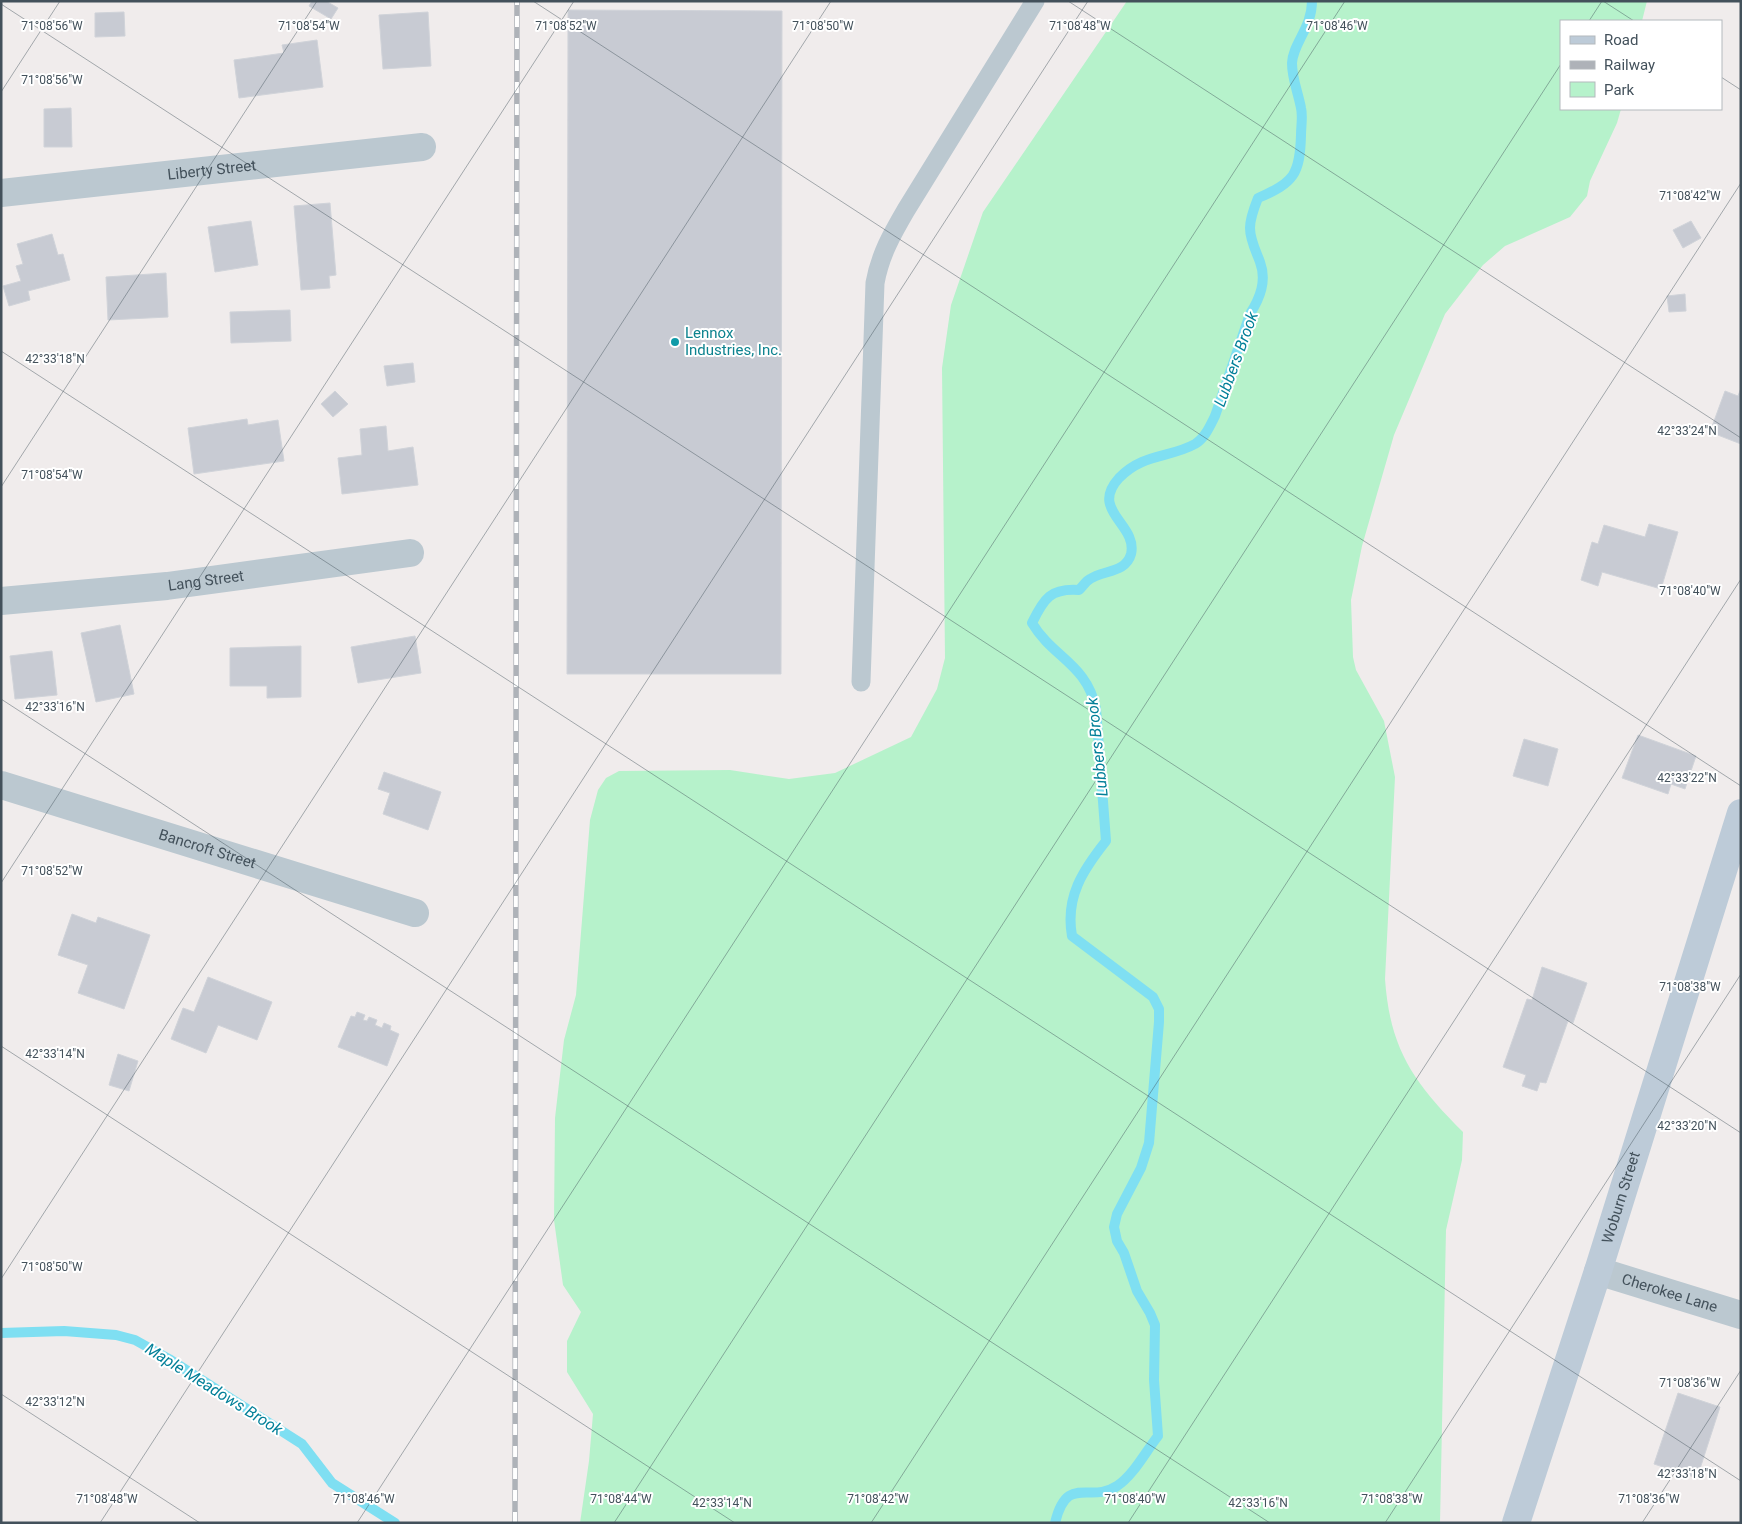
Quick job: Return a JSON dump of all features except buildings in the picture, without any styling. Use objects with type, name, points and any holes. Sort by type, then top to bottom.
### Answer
[{"type":"street","name":"Liberty Street","points":[[1,192],[422,147]]},
{"type":"street","name":"Lang Street","points":[[1,601],[167,586],[410,553]]},
{"type":"street","name":"Bancroft Street","points":[[1,785],[415,913]]},
{"type":"street","name":"Woburn Street","points":[[1516,1523],[1598,1271],[1741,813]]},
{"type":"street","name":"Cherokee Lane","points":[[1598,1271],[1741,1315]]},
{"type":"lane","points":[[861,682],[875,283],[879,264],[887,242],[901,218],[1035,1]]},
{"type":"green space","points":[[1127,1],[1647,1],[1642,20],[1560,20],[1560,110],[1621,110],[1617,123],[1590,181],[1587,196],[1570,217],[1505,246],[1483,265],[1445,314],[1394,435],[1362,546],[1351,600],[1353,657],[1356,670],[1384,721],[1395,777],[1385,979],[1392,1026],[1399,1046],[1418,1081],[1463,1132],[1462,1160],[1446,1230],[1440,1523],[580,1523],[589,1461],[593,1414],[567,1372],[567,1341],[581,1312],[563,1285],[554,1220],[555,1118],[564,1040],[576,995],[590,820],[598,790],[606,778],[619,771],[730,770],[789,779],[835,773],[911,737],[937,689],[945,658],[942,368],[951,305],[983,212]]},
{"type":"waterway","name":"Lubbers Brook","points":[[1055,1523],[1060,1508],[1066,1499],[1073,1494],[1107,1491],[1123,1482],[1158,1436],[1154,1380],[1155,1325],[1137,1291],[1124,1253],[1117,1241],[1114,1227],[1117,1214],[1141,1168],[1149,1143],[1159,1009],[1153,997],[1072,936],[1071,909],[1074,896],[1083,874],[1106,841],[1096,709],[1092,694],[1077,671],[1040,635],[1032,623],[1040,607],[1050,596],[1062,591],[1079,590],[1090,579],[1119,568],[1128,560],[1131,554],[1131,543],[1128,534],[1111,509],[1109,500],[1111,490],[1119,478],[1137,464],[1195,444],[1204,435],[1215,416],[1250,314],[1257,302],[1263,283],[1262,269],[1250,232],[1254,209],[1258,198],[1280,187],[1293,176],[1299,159],[1302,114],[1292,63],[1293,56],[1309,19],[1312,1]]},
{"type":"waterway","name":"Maple Meadows Brook","points":[[1,1333],[64,1331],[116,1335],[135,1340],[169,1359],[302,1444],[332,1483],[395,1523]]},
{"type":"railway","points":[[515,1523],[517,1]]},
{"type":"place","name":"Lennox Industries, Inc.","points":[[675,342]]}]
